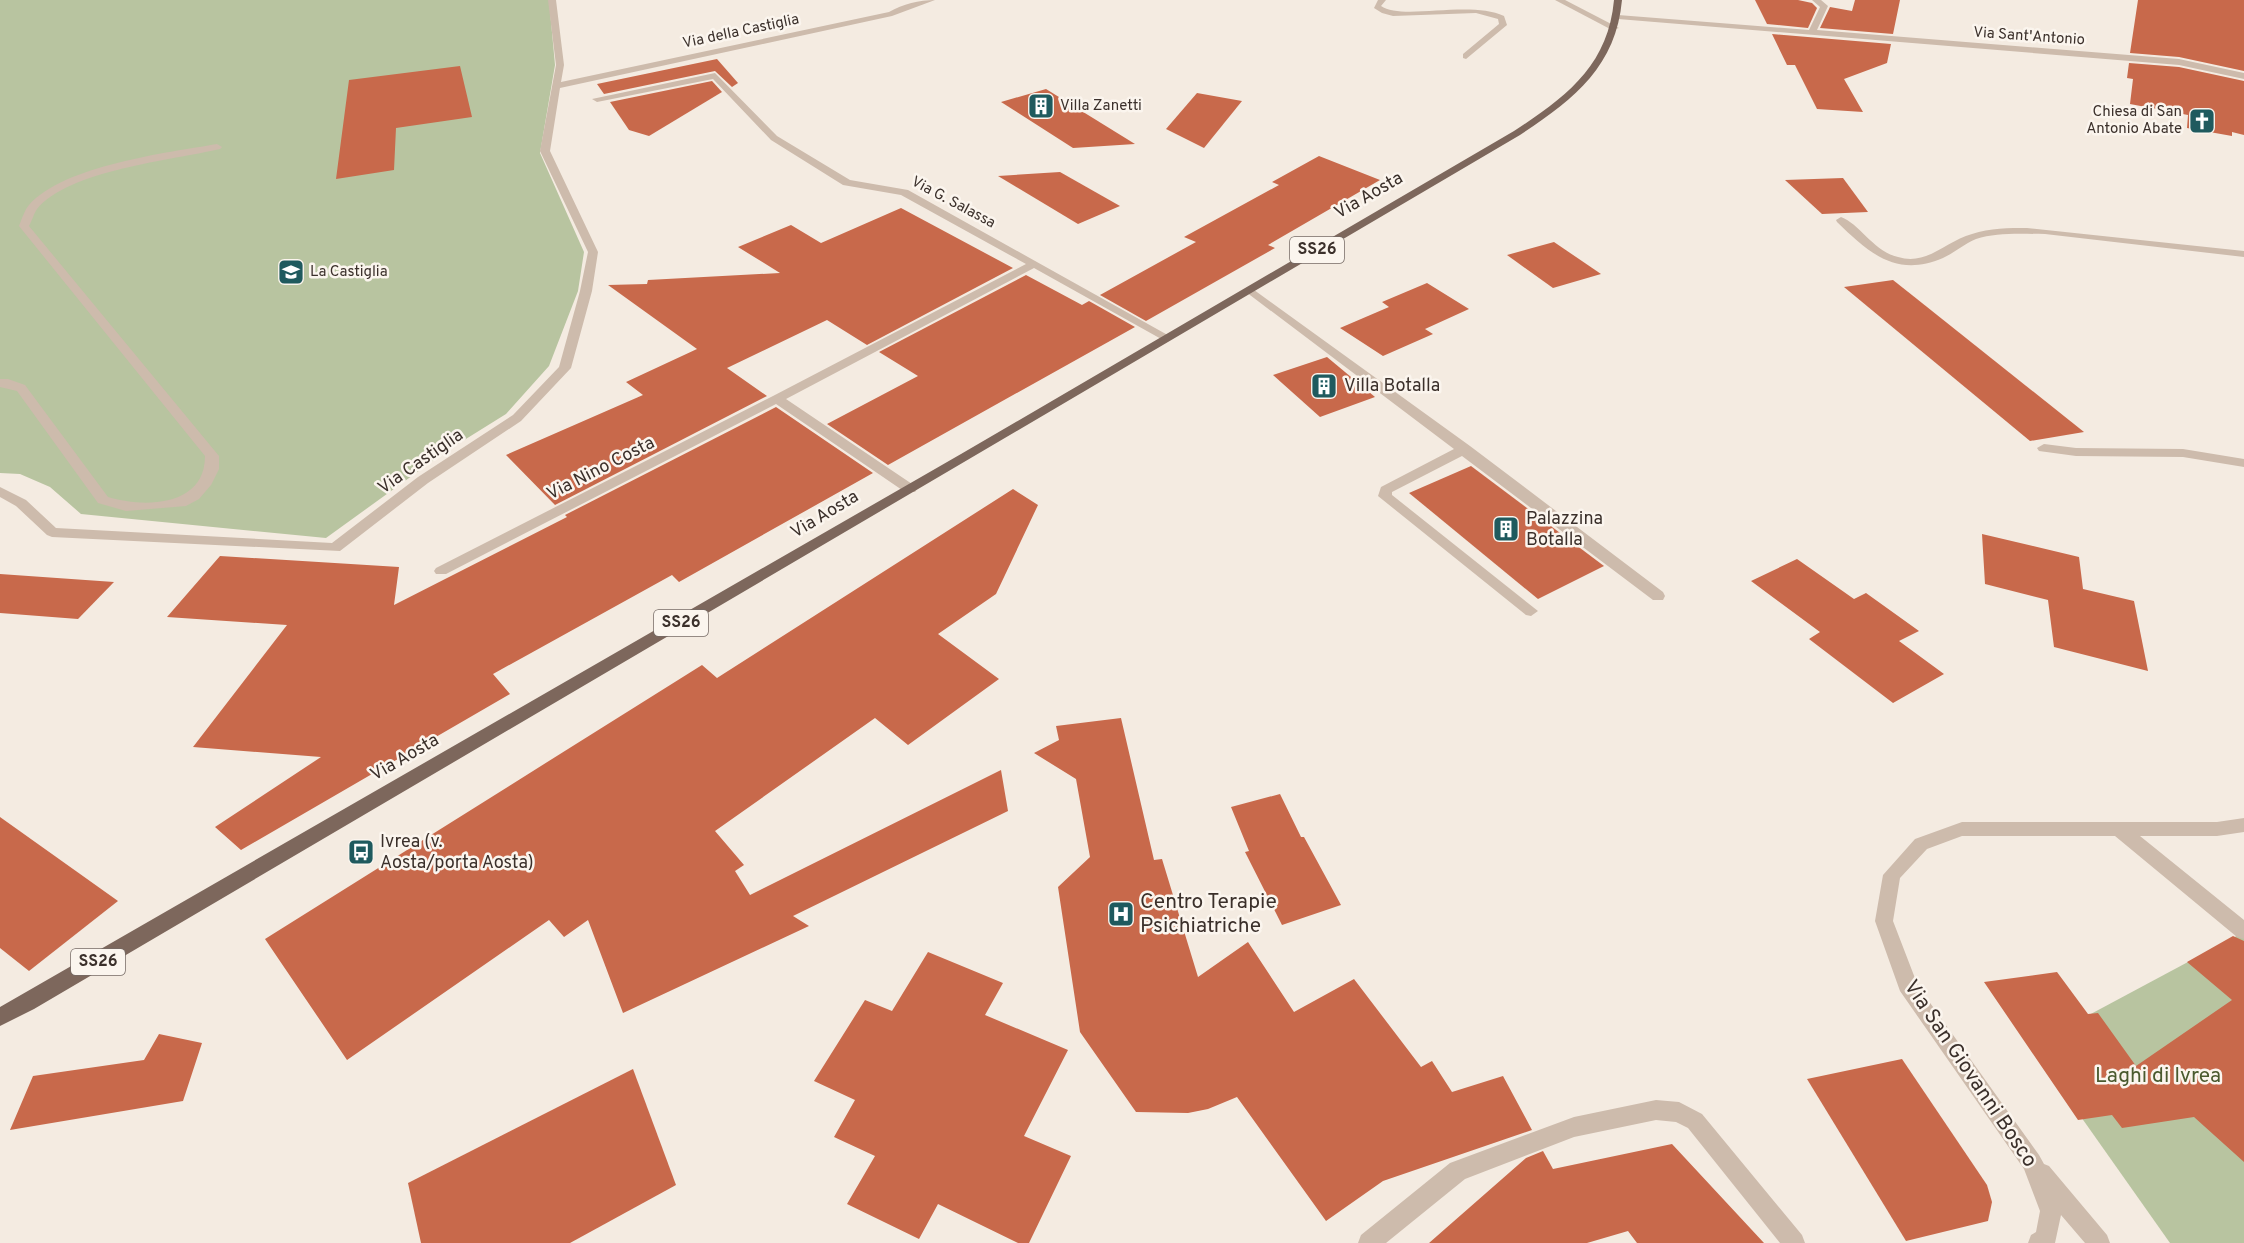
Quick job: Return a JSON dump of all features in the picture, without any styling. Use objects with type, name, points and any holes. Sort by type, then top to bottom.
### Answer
[{"type":"main road","name":"Via Aosta","points":[[0,1017],[910,489],[1474,159],[1552,110],[1584,81],[1603,57],[1618,17],[1618,0]]},
{"type":"street","name":"Via Castiglia","points":[[0,491],[21,504],[52,532],[335,548],[423,480],[517,418],[565,368],[586,291],[592,252],[545,151],[560,65],[552,0]]},
{"type":"street","name":"Via della Castiglia","points":[[556,86],[892,14],[900,9],[931,0]]},
{"type":"street","points":[[1382,0],[1377,6],[1382,11],[1391,14],[1406,14],[1422,8],[1466,4],[1486,5],[1498,10],[1503,17],[1503,25],[1466,56]]},
{"type":"street","points":[[1559,0],[1615,28]]},
{"type":"street","points":[[1811,34],[1825,3],[1816,0]]},
{"type":"street","name":"Via Sant'Antonio","points":[[1618,17],[2179,62],[2244,76]]},
{"type":"street","name":"Via G. Salassa","points":[[597,99],[715,76],[774,138],[848,183],[904,192],[1167,338]]},
{"type":"street","points":[[0,384],[8,383],[21,388],[103,500],[126,507],[181,503],[194,496],[204,485],[212,469],[212,456],[24,226],[25,218],[44,199],[58,188],[84,177],[114,166],[217,147]]},
{"type":"street","points":[[1841,220],[1880,255],[1898,261],[1918,262],[1936,256],[1974,237],[2016,231],[2045,231],[2244,254]]},
{"type":"street","name":"Via Nino Costa","points":[[441,571],[1034,264]]},
{"type":"street","points":[[1250,290],[1465,449],[1658,596]]},
{"type":"street","points":[[777,399],[910,489]]},
{"type":"street","points":[[2044,448],[2076,452],[2183,453],[2244,463]]},
{"type":"street","points":[[1465,449],[1386,490],[1385,496],[1531,611]]},
{"type":"street","name":"Via San Giovanni Bosco","points":[[2039,1243],[2046,1238],[2051,1211],[2032,1162],[1910,991],[1884,921],[1893,875],[1921,844],[1962,829],[2217,829],[2244,825]]},
{"type":"street","points":[[2117,828],[2244,931]]},
{"type":"street","points":[[1369,1243],[1458,1171],[1574,1127],[1656,1110],[1679,1112],[1695,1121],[1794,1243]]},
{"type":"street","points":[[2032,1162],[2099,1243]]},
{"type":"green space","name":"La Castiglia","points":[[0,0],[549,0],[555,65],[540,153],[584,252],[578,291],[549,366],[506,414],[445,452],[326,538],[81,514],[50,487],[20,474],[0,473]]},
{"type":"green space","name":"Laghi di Ivrea","points":[[2244,932],[2244,1243],[2170,1243],[2031,1046]]},
{"type":"building","points":[[1755,0],[1798,0],[1812,3],[1817,8],[1808,28],[1767,24]]},
{"type":"building","points":[[1855,0],[1900,0],[1893,34],[1820,28],[1830,7],[1852,11]]},
{"type":"building","points":[[2138,0],[2244,0],[2244,71],[2179,57],[2130,53]]},
{"type":"building","points":[[1772,34],[1891,44],[1887,63],[1844,79],[1863,112],[1817,109],[1795,65],[1787,65]]},
{"type":"building","points":[[717,59],[738,83],[732,87],[715,71],[604,94],[597,84]]},
{"type":"building","points":[[2129,63],[2179,67],[2244,81],[2244,135],[2232,132],[2232,136],[2187,128],[2188,115],[2130,104],[2133,79],[2127,78]]},
{"type":"building","points":[[460,66],[472,117],[396,128],[394,170],[336,179],[349,80]]},
{"type":"building","points":[[712,81],[722,92],[649,136],[629,130],[610,102]]},
{"type":"building","points":[[1046,89],[1135,144],[1073,148],[1001,102]]},
{"type":"building","points":[[1197,93],[1242,101],[1204,148],[1166,129]]},
{"type":"building","points":[[1319,156],[1380,180],[1268,245],[1275,248],[1146,321],[1100,295],[1196,242],[1184,237],[1279,185],[1272,182]]},
{"type":"building","points":[[1060,172],[1120,206],[1078,224],[998,176]]},
{"type":"building","points":[[1843,178],[1868,212],[1822,214],[1785,180]]},
{"type":"building","points":[[901,208],[1013,268],[867,345],[827,320],[727,368],[767,396],[555,505],[506,455],[643,395],[626,382],[697,349],[608,285],[647,284],[648,280],[780,273],[738,247],[791,225],[821,243]]},
{"type":"building","points":[[1554,242],[1601,274],[1553,288],[1507,255]]},
{"type":"building","points":[[1026,275],[1082,305],[1089,301],[1135,327],[888,465],[827,424],[918,376],[879,352]]},
{"type":"building","points":[[1893,280],[2084,432],[2030,441],[1844,287]]},
{"type":"building","points":[[1427,283],[1469,309],[1425,329],[1433,334],[1383,356],[1340,328],[1389,307],[1382,302]]},
{"type":"building","name":"Villa Botalla","points":[[1327,357],[1375,397],[1320,417],[1273,375]]},
{"type":"building","points":[[776,407],[873,473],[679,582],[672,575],[493,674],[510,694],[241,850],[215,827],[321,757],[193,747],[287,625],[167,617],[220,556],[399,567],[394,605]]},
{"type":"building","name":"Palazzina Botalla","points":[[1471,466],[1604,566],[1538,599],[1409,493]]},
{"type":"building","points":[[1013,489],[1038,505],[996,594],[938,634],[999,679],[908,745],[875,718],[715,831],[744,865],[735,871],[750,895],[1001,770],[1008,811],[793,916],[809,926],[623,1013],[588,920],[564,937],[549,920],[347,1060],[265,939],[702,665],[717,678]]},
{"type":"building","points":[[1982,534],[2079,557],[2083,589],[2134,601],[2148,671],[2054,647],[2048,600],[1985,584]]},
{"type":"building","points":[[1797,559],[1854,599],[1866,593],[1919,631],[1899,641],[1944,674],[1893,703],[1809,639],[1820,632],[1751,581]]},
{"type":"building","points":[[0,574],[114,582],[78,619],[0,613]]},
{"type":"building","points":[[1121,718],[1154,860],[1162,859],[1198,977],[1248,942],[1294,1012],[1354,979],[1421,1067],[1432,1061],[1452,1092],[1503,1076],[1532,1130],[1383,1181],[1326,1221],[1237,1097],[1208,1109],[1188,1113],[1136,1112],[1080,1032],[1058,887],[1090,857],[1076,779],[1034,753],[1059,740],[1056,726]]},
{"type":"building","points":[[1280,794],[1301,837],[1304,837],[1341,905],[1282,925],[1245,852],[1249,851],[1231,807]]},
{"type":"building","points":[[0,817],[118,901],[29,971],[0,948]]},
{"type":"building","points":[[2233,936],[2244,941],[2244,1162],[2194,1117],[2122,1128],[2112,1115],[2078,1120],[1984,982],[2057,972],[2088,1014],[2098,1013],[2136,1066],[2232,1000],[2187,962]]},
{"type":"building","points":[[928,952],[1003,983],[985,1015],[1068,1050],[1024,1136],[1071,1156],[1029,1243],[1018,1243],[938,1204],[919,1239],[847,1204],[875,1156],[834,1137],[855,1100],[814,1081],[865,1000],[892,1011]]},
{"type":"building","points":[[159,1034],[202,1043],[183,1101],[10,1130],[33,1076],[144,1060]]},
{"type":"building","points":[[1902,1059],[1987,1185],[1992,1202],[1988,1221],[1906,1241],[1807,1079]]},
{"type":"building","points":[[633,1069],[676,1185],[570,1243],[421,1243],[408,1183]]},
{"type":"building","points":[[1672,1144],[1764,1243],[1637,1243],[1628,1231],[1587,1243],[1429,1243],[1526,1158],[1543,1151],[1553,1169]]},
{"type":"place","name":"Villa Zanetti","points":[[1041,106]]},
{"type":"place","name":"Chiesa di San Antonio Abate","points":[[2202,121]]},
{"type":"place","name":"La Castiglia","points":[[291,272]]},
{"type":"place","name":"Villa Botalla","points":[[1324,386]]},
{"type":"place","name":"Palazzina Botalla","points":[[1506,529]]},
{"type":"place","name":"Ivrea (v. Aosta/porta Aosta)","points":[[361,852]]},
{"type":"place","name":"Centro Terapie Psichiatriche","points":[[1121,914]]}]
